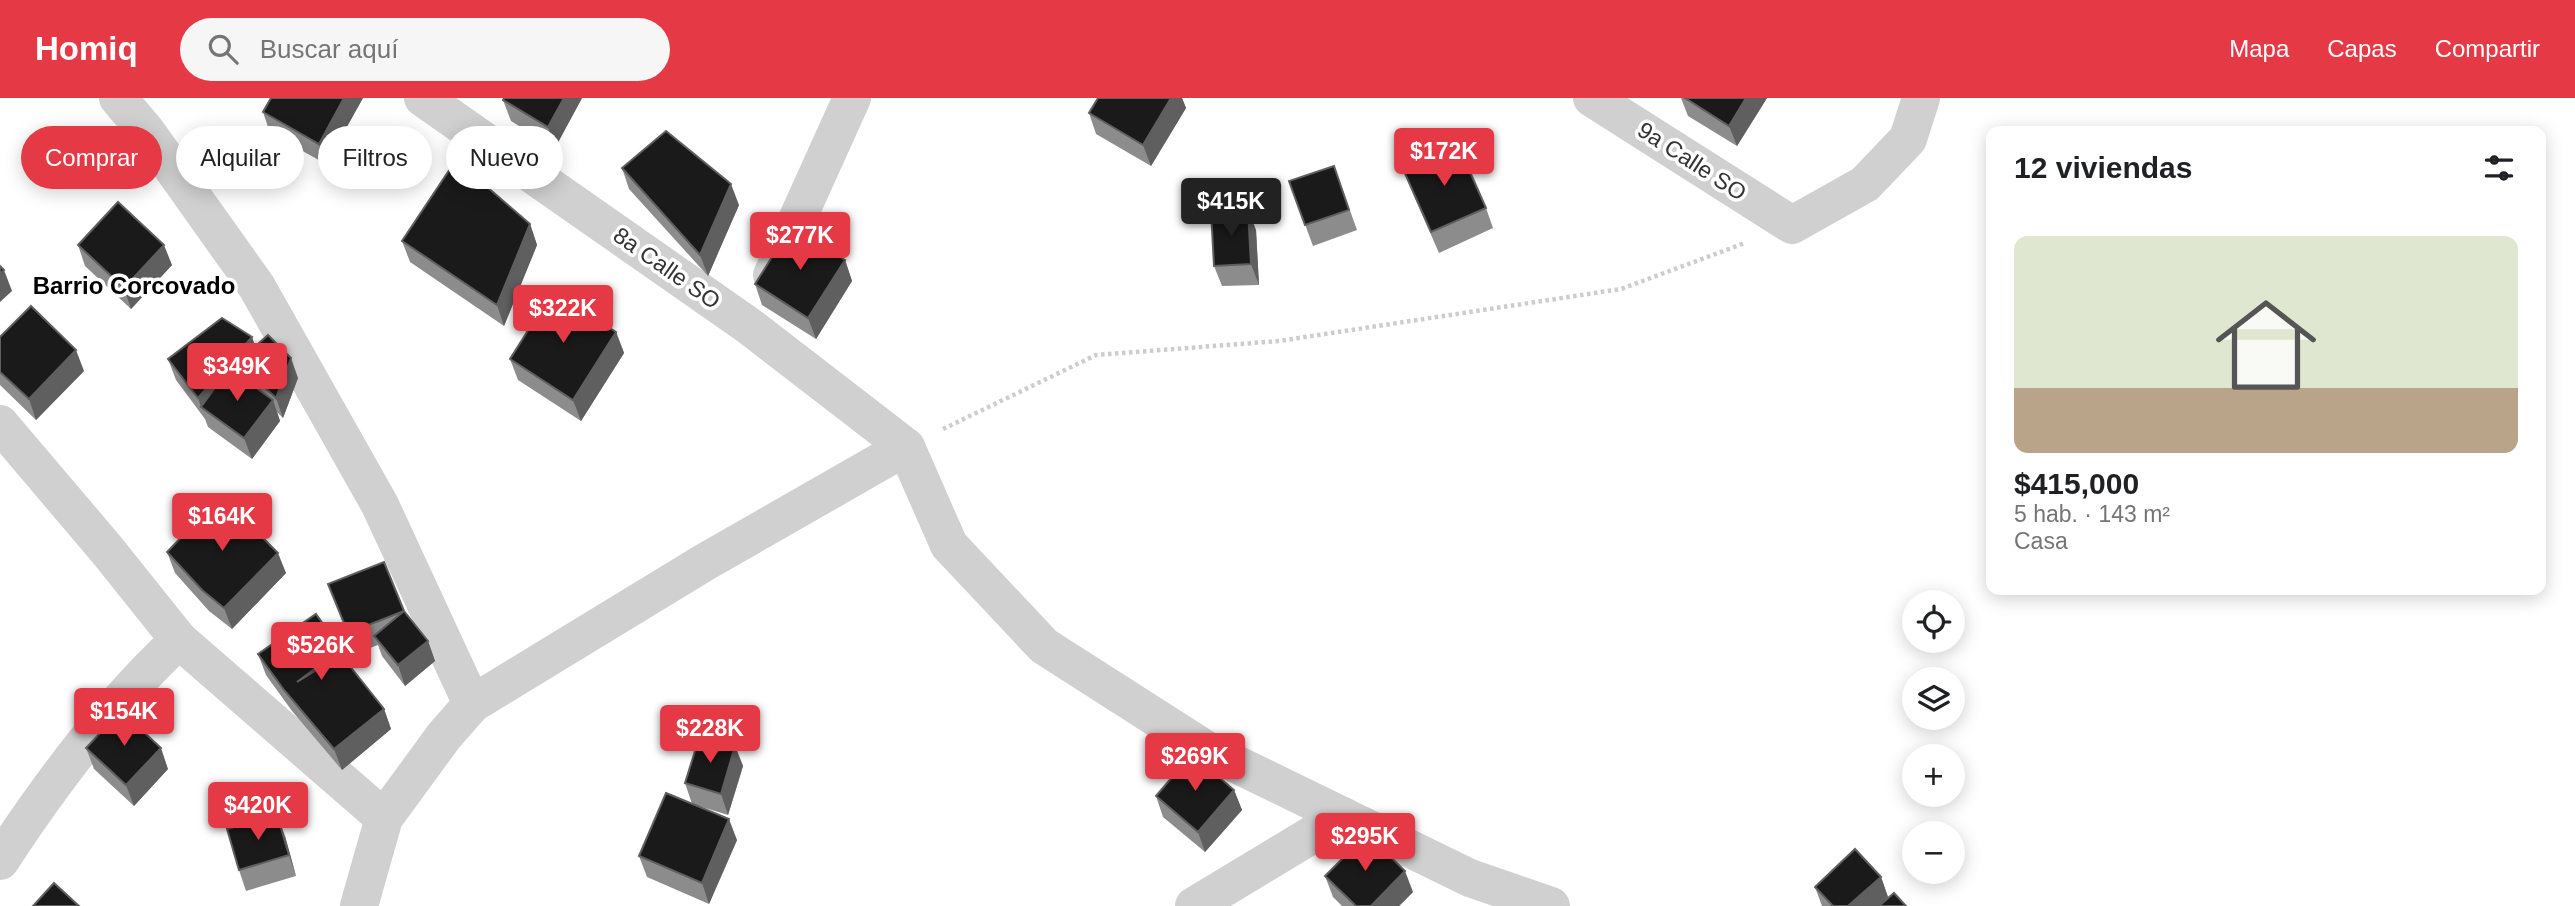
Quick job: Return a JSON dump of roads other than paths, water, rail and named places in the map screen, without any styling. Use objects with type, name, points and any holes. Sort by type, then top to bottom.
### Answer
[{"type":"street","points":[[118,98],[146,131],[257,287],[380,505],[472,704]]},
{"type":"street","name":"8a Calle SO","points":[[423,98],[749,326],[906,447]]},
{"type":"street","points":[[749,326],[852,98]]},
{"type":"street","name":"9a Calle SO","points":[[1592,98],[1791,225],[1865,184],[1908,139],[1921,98]]},
{"type":"street","points":[[0,424],[179,640],[384,818]]},
{"type":"street","points":[[359,906],[384,818],[444,736],[472,704],[705,562],[906,447],[949,545],[1044,646],[1205,748],[1471,878],[1551,906]]},
{"type":"street","points":[[0,861],[35,807],[143,673],[179,640]]},
{"type":"street","points":[[1194,906],[1343,816]]},
{"type":"district","name":"Barrio Corcovado","points":[[134,285]]}]
